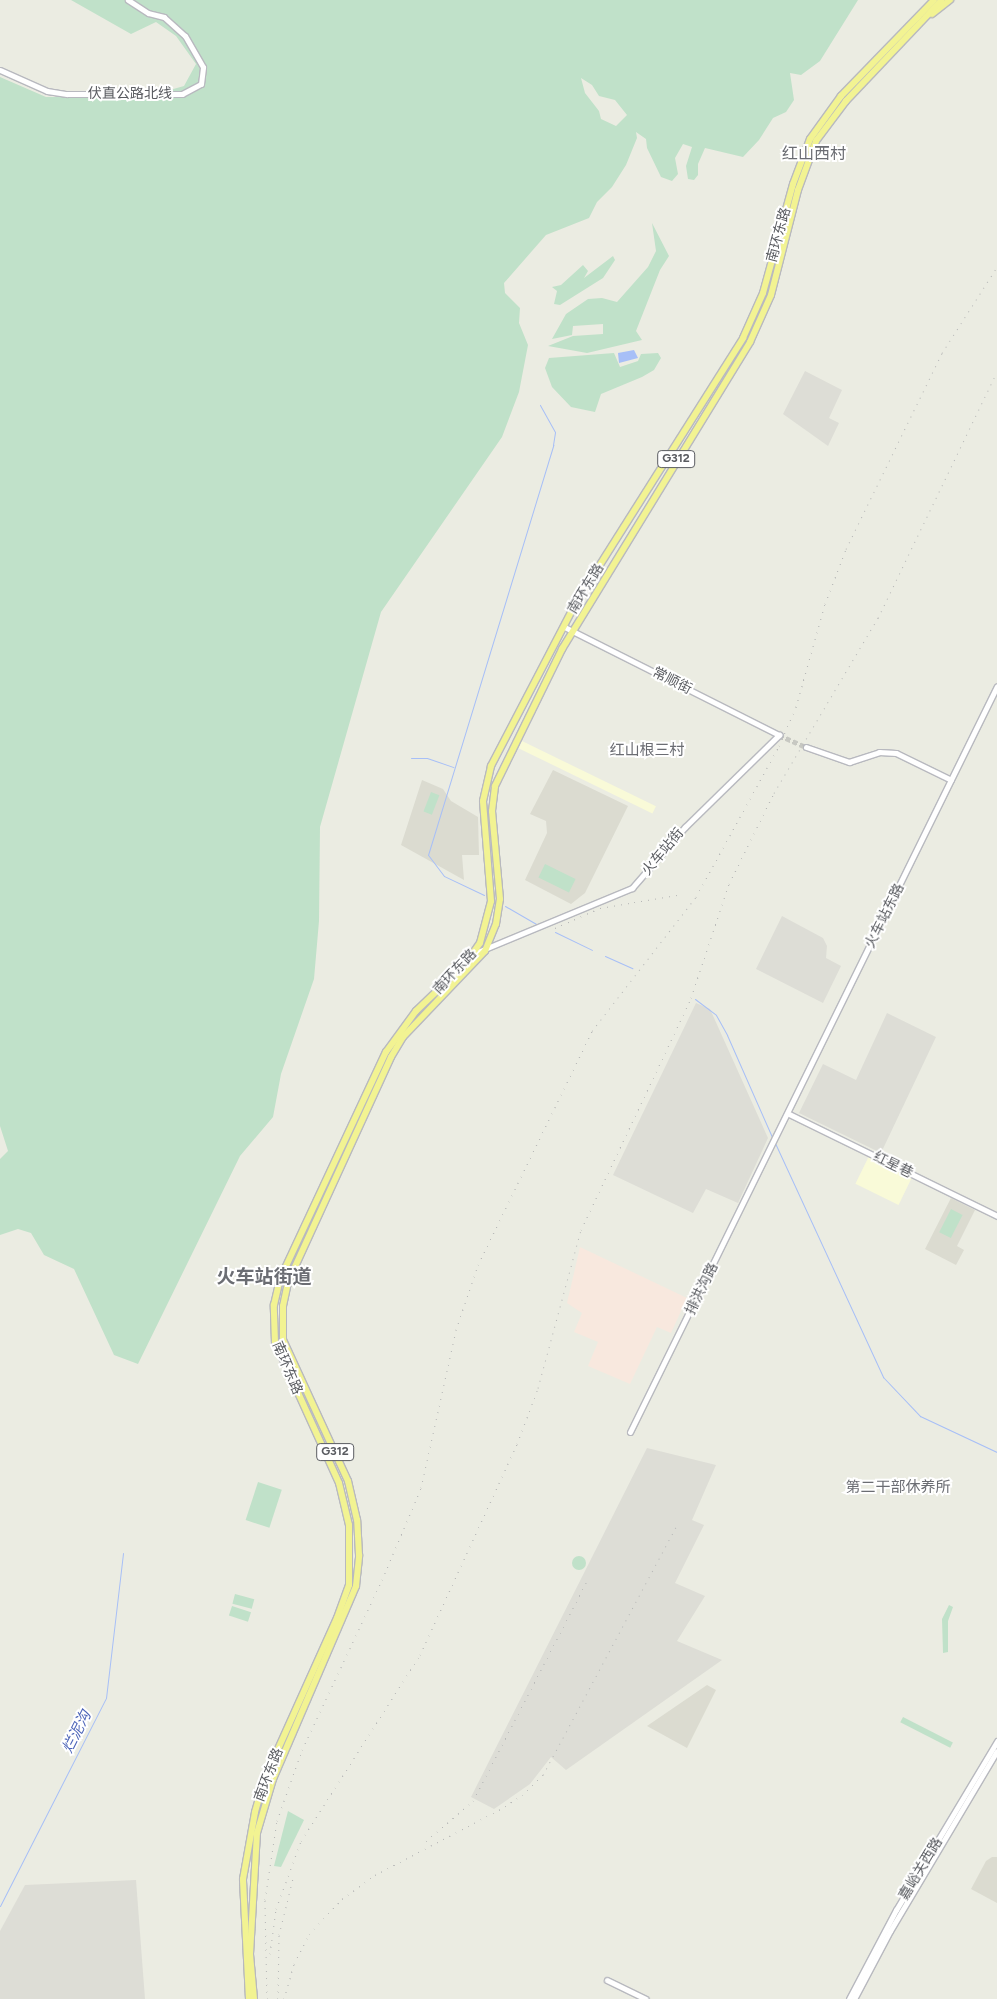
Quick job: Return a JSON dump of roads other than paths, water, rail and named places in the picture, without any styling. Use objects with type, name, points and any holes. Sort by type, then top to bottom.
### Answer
[{"type":"highway","name":"南环东路","points":[[254,1999],[250,1945],[257,1833],[273,1780],[356,1586],[359,1555],[357,1520],[348,1481],[284,1340],[284,1297],[391,1057],[404,1037],[485,951],[498,915],[500,898],[494,792],[529,714],[572,631],[743,354],[767,306],[798,190],[816,141],[846,101],[921,18],[931,3],[942,0]]},
{"type":"highway","points":[[921,18],[950,0]]},
{"type":"highway","name":"南环东路","points":[[249,1999],[243,1880],[255,1812],[265,1778],[337,1618],[348,1584],[349,1525],[339,1483],[275,1342],[275,1295],[386,1052],[416,1011],[474,953],[488,922],[491,901],[483,801],[486,782],[564,627],[743,338],[760,303],[793,184],[810,139],[837,101],[921,18]]},
{"type":"highway","points":[[760,303],[767,306]]},
{"type":"main road","name":"伏直公路北线","points":[[0,70],[47,91],[67,94],[191,91],[201,84],[203,67],[185,36],[164,17],[148,13],[128,0]]},
{"type":"main road","name":"常顺街","points":[[564,627],[779,735]]},
{"type":"main road","name":"火车站东路","points":[[773,1146],[997,686]]},
{"type":"main road","name":"火车站街","points":[[474,953],[485,951],[523,933],[632,888],[684,827],[779,735]]},
{"type":"main road","points":[[806,747],[849,762],[879,752],[896,753],[952,780]]},
{"type":"main road","name":"红星巷","points":[[789,1114],[997,1216]]},
{"type":"main road","name":"排洪沟路","points":[[630,1432],[773,1146]]},
{"type":"main road","name":"嘉峪关西路","points":[[849,1999],[896,1910],[997,1740]]},
{"type":"main road","name":"嘉峪关西路","points":[[854,1999],[890,1931],[997,1751]]},
{"type":"main road","points":[[607,1980],[646,1999]]},
{"type":"water","points":[[634,350],[638,358],[619,363],[618,353]]},
{"type":"waterway","points":[[484,895],[444,876],[428,855],[553,445],[555,432],[540,405]]},
{"type":"waterway","points":[[411,758],[427,758],[453,767]]},
{"type":"waterway","points":[[505,906],[536,924]]},
{"type":"waterway","points":[[555,932],[592,950]]},
{"type":"waterway","points":[[605,956],[632,968]]},
{"type":"waterway","points":[[695,999],[716,1015],[727,1035],[772,1137]]},
{"type":"waterway","points":[[775,1143],[883,1377],[920,1416],[997,1452]]},
{"type":"waterway","name":"烂泥沟","points":[[0,1906],[106,1698],[123,1553]]},
{"type":"tunnel","points":[[779,735],[806,747]]},
{"type":"railway","points":[[267,1999],[265,1900],[277,1821],[302,1750],[382,1580],[421,1488],[456,1330],[478,1265],[592,1031],[696,897],[779,746],[796,707],[825,604],[846,549],[942,353],[997,267]]},
{"type":"railway","points":[[270,1954],[276,1909],[301,1841],[420,1655],[517,1444],[538,1388],[581,1230],[691,998],[729,884],[774,793],[878,618],[997,372]]},
{"type":"railway","points":[[555,928],[600,908],[677,895]]},
{"type":"railway","points":[[284,1999],[294,1964],[309,1934],[342,1899],[375,1875],[499,1810],[522,1795],[543,1775],[677,1525]]},
{"type":"railway","points":[[426,1841],[473,1801],[586,1583]]},
{"type":"railway","points":[[278,1999],[279,1935],[294,1874]]},
{"type":"district","name":"红山西村","points":[[814,154]]},
{"type":"district","name":"红山根三村","points":[[647,751]]},
{"type":"district","name":"火车站街道","points":[[264,1277]]},
{"type":"district","name":"第二干部休养所","points":[[898,1488]]}]
